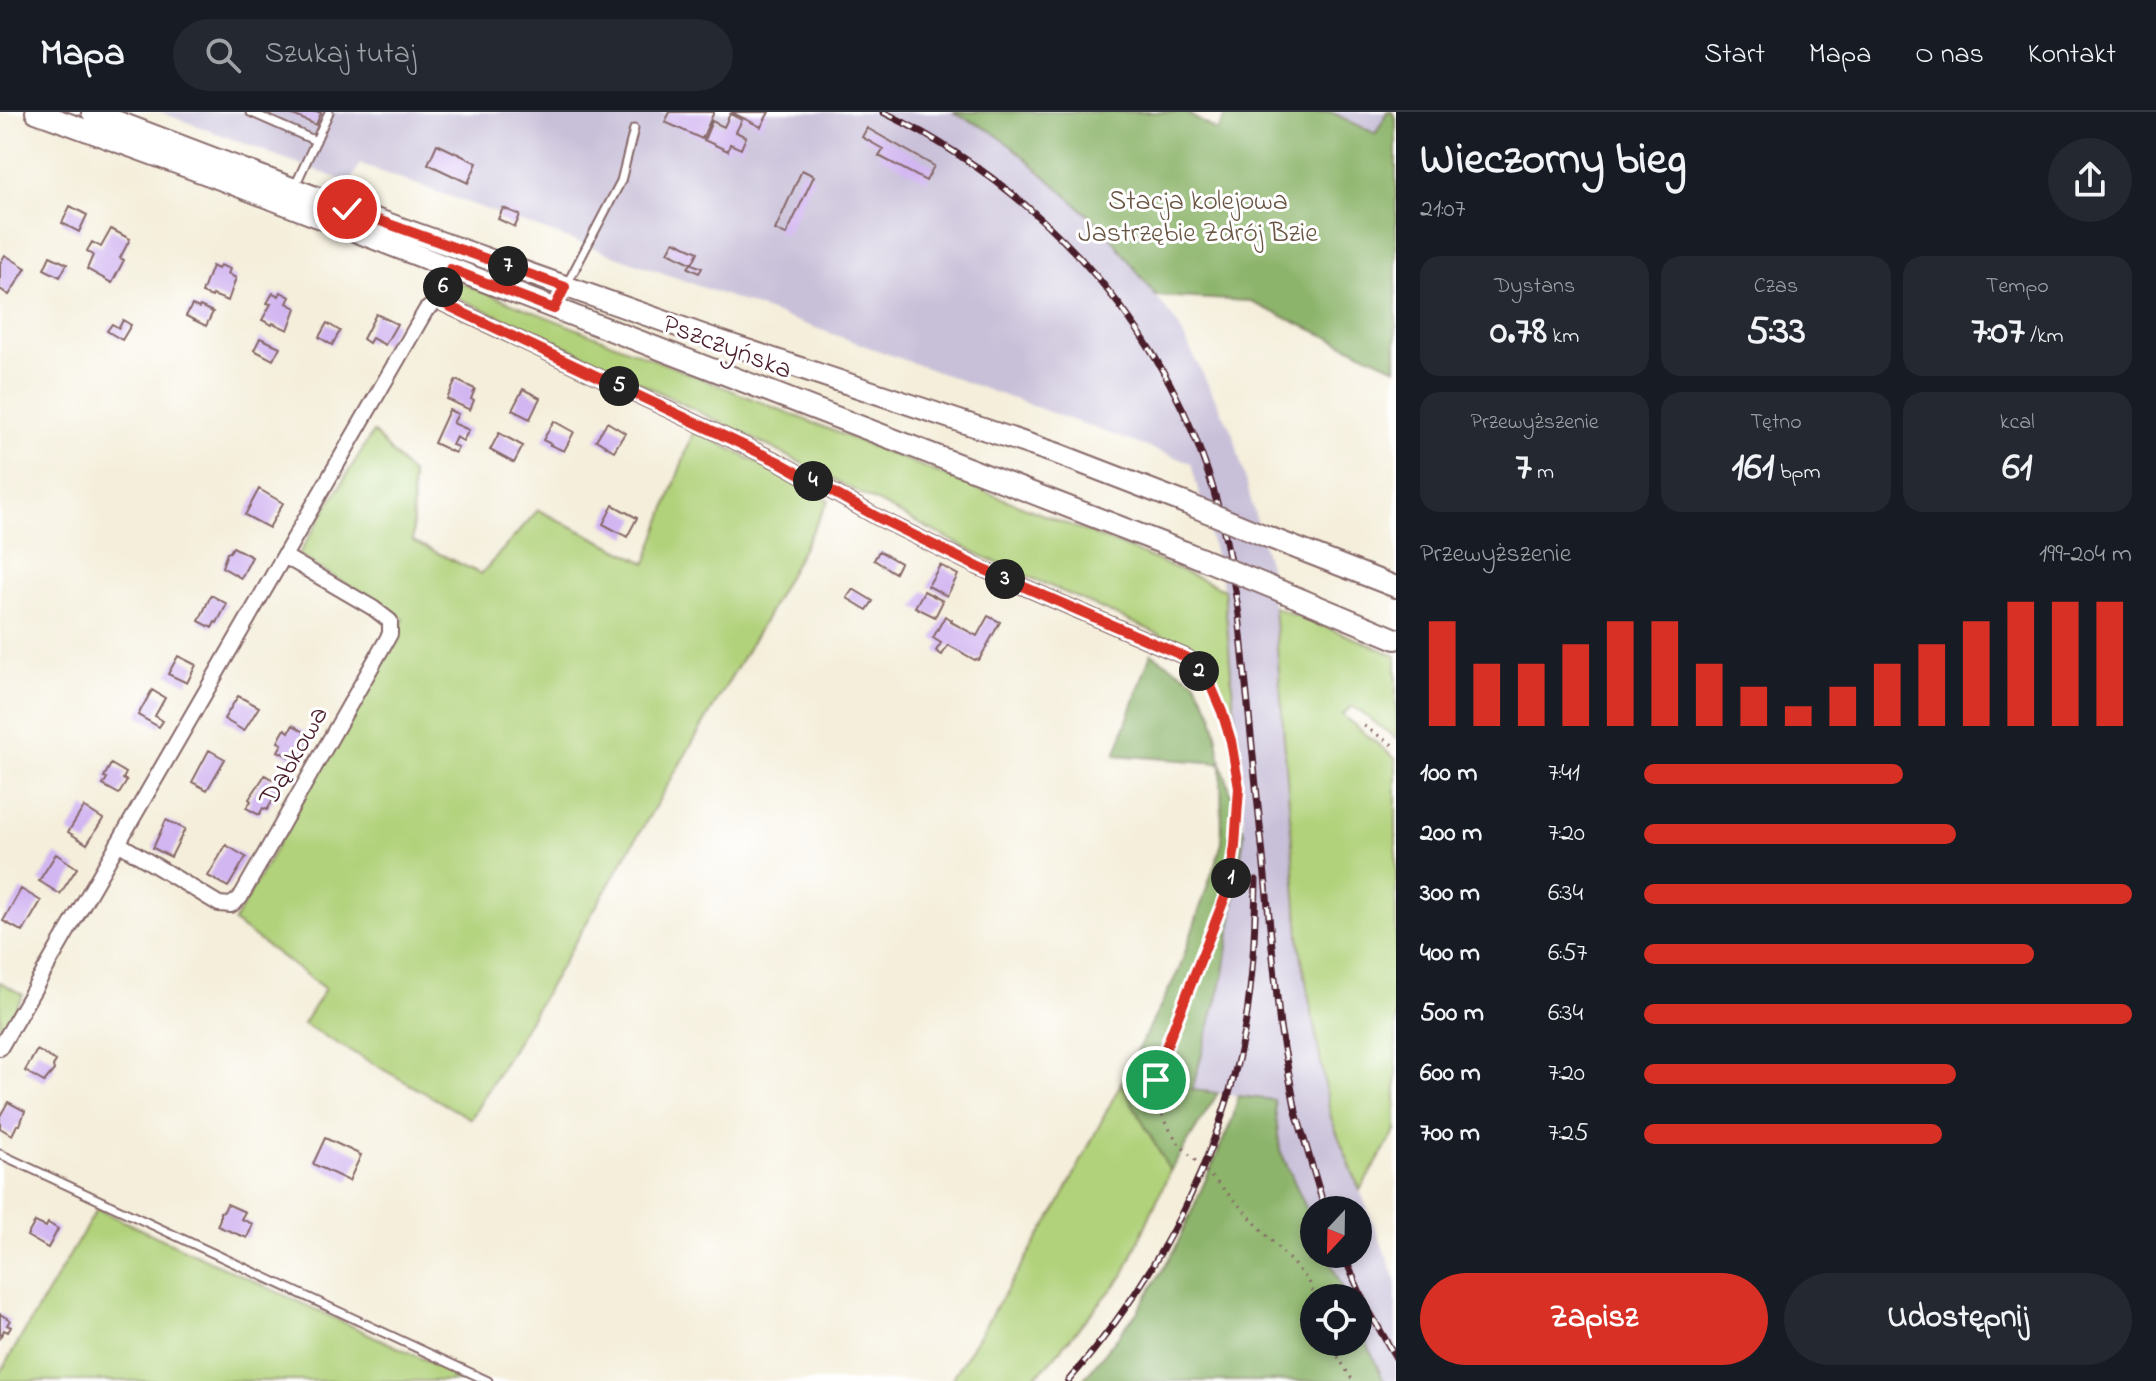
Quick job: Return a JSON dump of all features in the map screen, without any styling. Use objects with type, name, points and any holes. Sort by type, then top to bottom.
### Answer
[{"type":"main road","name":"Pszczyńska","points":[[36,112],[212,176],[914,446],[1396,639]]},
{"type":"main road","name":"Pszczyńska","points":[[92,112],[565,287],[1058,454],[1396,587]]},
{"type":"street","points":[[0,1048],[426,310],[438,301],[450,269]]},
{"type":"street","points":[[438,301],[779,462],[877,517],[978,567],[1188,658]]},
{"type":"street","name":"Dąbkowa","points":[[118,843],[219,904],[231,905],[240,898],[390,634],[390,621],[373,608],[284,556]]},
{"type":"lane","points":[[250,112],[316,141]]},
{"type":"lane","points":[[294,188],[329,112]]},
{"type":"lane","points":[[554,309],[621,181],[634,129]]},
{"type":"lane","points":[[0,1154],[488,1381]]},
{"type":"path","points":[[1188,658],[1210,684],[1231,741],[1239,788],[1235,846],[1229,887],[1161,1060],[1156,1080],[1157,1101],[1165,1122],[1179,1144],[1310,1284]]},
{"type":"path","points":[[1364,726],[1396,747]]},
{"type":"path","points":[[1337,1356],[1353,1381]]},
{"type":"shaded area","points":[[160,112],[952,112],[991,131],[1014,147],[1106,231],[1178,325],[1233,434],[1271,574],[1300,948],[1331,1118],[1362,1196],[1301,1196],[1280,1150],[1274,1100],[1192,1090],[1224,974],[1244,833],[1224,589],[1191,463],[360,164],[350,183]]},
{"type":"shaded area","points":[[1331,112],[1387,112],[1376,134]]},
{"type":"shaded area","points":[[1372,1220],[1396,1280],[1396,1381],[1384,1381],[1372,1355],[1372,1284],[1341,1284],[1333,1268],[1372,1268]]},
{"type":"green space","name":"Stacja kolejowa Jastrzębie Zdrój Bzie","points":[[953,112],[1185,112],[1217,131],[1227,112],[1331,112],[1376,134],[1387,112],[1392,112],[1396,118],[1396,368],[1249,301],[1156,296],[1106,231],[1014,148],[991,131]]},
{"type":"green space","points":[[459,282],[1224,589],[1235,722],[1200,652],[984,557],[566,346],[454,296]]},
{"type":"green space","points":[[694,430],[829,500],[763,623],[471,1119],[303,1024],[325,989],[234,922],[404,619],[298,555],[373,432],[412,475],[413,541],[481,574],[538,510],[646,563]]},
{"type":"green space","points":[[1274,607],[1396,656],[1396,738],[1352,706],[1342,715],[1396,759],[1396,1131],[1360,1190],[1331,1118],[1300,948]]},
{"type":"green space","points":[[1151,653],[1195,681],[1213,715],[1221,762],[1244,833],[1224,974],[1192,1090],[1218,1093],[1170,1171],[1121,1083],[1179,970],[1222,843],[1221,763],[1115,755]]},
{"type":"green space","points":[[0,982],[23,995],[0,1036]]},
{"type":"green space","points":[[1121,1083],[1170,1171],[1123,1276],[1030,1381],[951,1381],[1058,1206]]},
{"type":"green space","points":[[1238,1096],[1274,1100],[1280,1150],[1301,1196],[1300,1268],[1333,1268],[1341,1284],[1300,1284],[1300,1356],[1372,1355],[1384,1381],[1082,1381],[1136,1314],[1175,1249],[1233,1118]]},
{"type":"green space","points":[[97,1209],[471,1381],[0,1381],[0,1373]]},
{"type":"building","points":[[286,112],[319,112],[321,113],[316,125]]},
{"type":"building","points":[[670,112],[714,112],[702,139],[665,122]]},
{"type":"building","points":[[731,112],[769,112],[761,127]]},
{"type":"building","points":[[730,114],[742,120],[736,132],[746,137],[741,149],[730,144],[728,151],[704,140],[712,121],[724,127]]},
{"type":"building","points":[[867,128],[934,166],[926,181],[879,156],[883,149],[862,137]]},
{"type":"building","points":[[437,144],[477,163],[468,183],[428,164]]},
{"type":"building","points":[[802,170],[814,176],[786,235],[775,230]]},
{"type":"building","points":[[70,206],[87,215],[79,232],[62,223]]},
{"type":"building","points":[[503,208],[520,215],[515,227],[498,219]]},
{"type":"building","points":[[111,229],[130,239],[112,283],[87,269],[93,255],[87,251],[92,242],[101,247]]},
{"type":"building","points":[[674,241],[698,252],[692,264],[702,268],[699,273],[688,268],[691,263],[668,252]]},
{"type":"building","points":[[5,255],[26,268],[9,295],[0,289],[0,263]]},
{"type":"building","points":[[50,256],[67,264],[60,277],[44,269]]},
{"type":"building","points":[[220,265],[230,269],[228,274],[236,278],[228,301],[202,293],[212,266],[218,269]]},
{"type":"building","points":[[281,292],[290,297],[287,303],[296,308],[288,330],[262,320],[273,293],[279,296]]},
{"type":"building","points":[[192,305],[213,312],[206,326],[186,316]]},
{"type":"building","points":[[376,314],[397,324],[385,345],[372,338],[369,343],[363,339]]},
{"type":"building","points":[[123,320],[131,325],[122,340],[107,331],[112,324],[119,328]]},
{"type":"building","points":[[327,323],[340,331],[332,345],[319,337]]},
{"type":"building","points":[[260,338],[280,347],[273,360],[254,350]]},
{"type":"building","points":[[456,380],[475,389],[470,410],[447,399]]},
{"type":"building","points":[[523,389],[540,398],[530,419],[512,410]]},
{"type":"building","points":[[449,410],[458,414],[453,423],[469,430],[463,441],[456,437],[452,445],[458,447],[455,453],[434,443]]},
{"type":"building","points":[[554,421],[574,432],[564,451],[543,440]]},
{"type":"building","points":[[607,422],[625,433],[614,451],[596,440]]},
{"type":"building","points":[[499,433],[523,446],[514,463],[490,450]]},
{"type":"building","points":[[259,489],[283,503],[269,528],[245,515]]},
{"type":"building","points":[[613,505],[637,518],[627,537],[603,524]]},
{"type":"building","points":[[233,547],[252,557],[241,578],[222,567]]},
{"type":"building","points":[[879,551],[900,563],[895,573],[874,560]]},
{"type":"building","points":[[940,565],[958,575],[947,596],[928,586]]},
{"type":"building","points":[[853,589],[873,601],[867,610],[847,598]]},
{"type":"building","points":[[924,591],[943,601],[935,617],[915,607]]},
{"type":"building","points":[[211,595],[227,604],[212,628],[199,621]]},
{"type":"building","points":[[945,616],[977,636],[988,616],[1000,622],[979,660],[948,645],[942,655],[936,651],[941,643],[933,638]]},
{"type":"building","points":[[178,656],[196,665],[187,683],[168,674]]},
{"type":"building","points":[[152,690],[165,698],[155,716],[163,721],[159,727],[138,715]]},
{"type":"building","points":[[238,696],[259,707],[244,731],[224,719]]},
{"type":"building","points":[[293,725],[309,735],[306,741],[309,743],[295,760],[278,751],[282,744],[278,742],[285,729],[289,732]]},
{"type":"building","points":[[209,750],[225,759],[207,790],[192,782]]},
{"type":"building","points":[[111,764],[126,773],[123,779],[127,781],[119,794],[103,785]]},
{"type":"building","points":[[265,775],[282,785],[267,810],[263,808],[259,815],[246,808]]},
{"type":"building","points":[[84,807],[103,819],[87,844],[68,832]]},
{"type":"building","points":[[166,820],[185,829],[171,857],[153,848]]},
{"type":"building","points":[[226,845],[246,857],[228,887],[208,876]]},
{"type":"building","points":[[56,854],[77,868],[60,894],[39,881]]},
{"type":"building","points":[[21,889],[41,901],[23,932],[3,921]]},
{"type":"building","points":[[37,1050],[56,1061],[54,1070],[44,1082],[25,1071]]},
{"type":"building","points":[[8,1102],[25,1111],[12,1135],[0,1128],[0,1116]]},
{"type":"building","points":[[325,1138],[361,1155],[349,1181],[313,1164]]},
{"type":"building","points":[[227,1204],[245,1212],[241,1219],[253,1224],[247,1238],[217,1226],[220,1212]]},
{"type":"building","points":[[35,1222],[46,1227],[48,1223],[58,1229],[48,1248],[27,1236]]},
{"type":"building","points":[[0,1314],[10,1320],[7,1325],[11,1327],[8,1332],[4,1330],[0,1337]]},
{"type":"railway","points":[[883,112],[937,141],[988,175],[1036,214],[1080,258],[1119,305],[1154,356],[1183,410],[1212,485],[1230,559],[1239,615],[1280,1027],[1296,1112],[1321,1196]]},
{"type":"railway","points":[[1068,1381],[1100,1343],[1155,1261],[1179,1218],[1218,1127],[1233,1080],[1247,1013],[1256,880]]},
{"type":"railway","points":[[1349,1268],[1365,1304],[1396,1358]]},
{"type":"route","points":[[347,209],[565,287],[554,309],[450,269],[438,301],[779,462],[877,517],[978,567],[1188,658],[1210,684],[1231,741],[1239,788],[1235,846],[1229,887],[1156,1080]]}]
